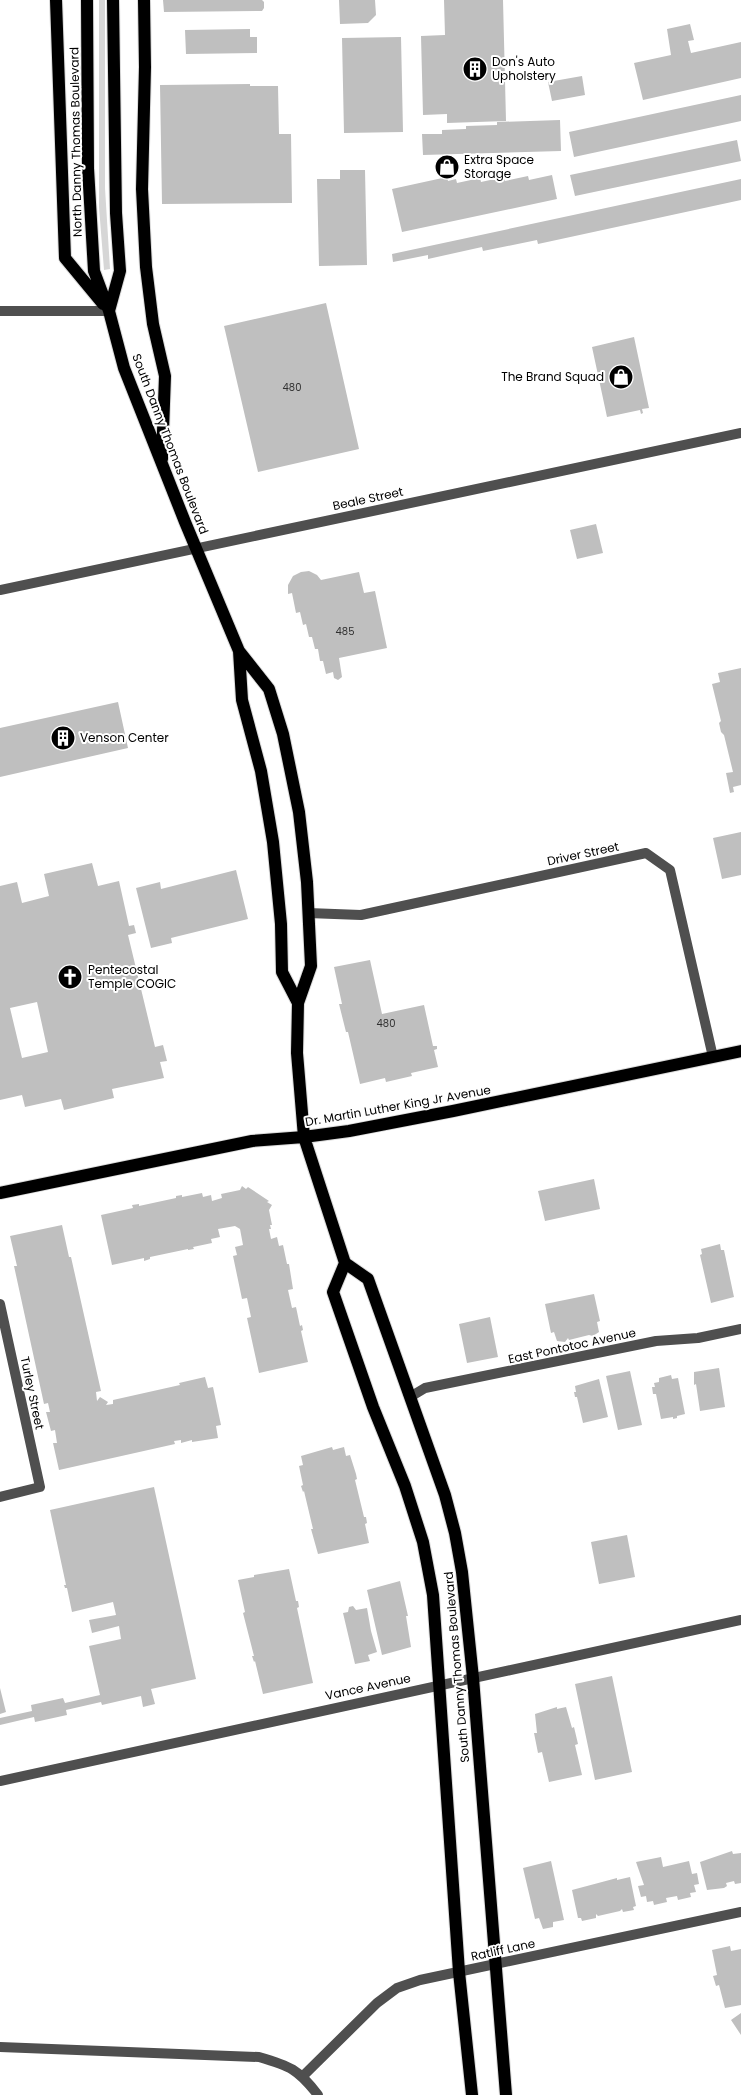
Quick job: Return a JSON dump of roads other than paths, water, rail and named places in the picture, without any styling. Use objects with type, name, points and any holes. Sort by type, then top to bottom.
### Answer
[{"type":"main road","points":[[56,0],[65,258],[109,311]]},
{"type":"main road","name":"North Danny Thomas Boulevard","points":[[87,0],[88,168],[94,271],[109,311]]},
{"type":"main road","points":[[109,311],[120,271],[116,213],[113,0]]},
{"type":"main road","points":[[144,0],[145,68],[142,189],[146,267],[153,324],[165,376],[162,464]]},
{"type":"main road","name":"South Danny Thomas Boulevard","points":[[109,311],[124,368],[196,548],[239,651],[269,689],[283,734],[299,812],[304,851],[308,913],[310,966],[298,1003],[298,1053],[304,1138],[345,1263],[368,1279],[445,1495],[455,1533],[462,1572],[473,1678],[506,2095]]},
{"type":"main road","name":"South Danny Thomas Boulevard","points":[[239,651],[242,700],[261,771],[273,842],[281,924],[282,972],[298,1003]]},
{"type":"main road","name":"Dr. Martin Luther King Jr Avenue","points":[[0,1193],[252,1142],[304,1138],[453,1111],[741,1051]]},
{"type":"main road","name":"South Danny Thomas Boulevard","points":[[345,1263],[333,1292],[373,1407],[405,1486],[423,1542],[433,1595],[459,1972],[472,2095]]},
{"type":"street","points":[[0,311],[109,311]]},
{"type":"street","name":"Beale Street","points":[[0,590],[741,433]]},
{"type":"street","name":"Driver Street","points":[[308,913],[361,915],[646,853],[670,870],[713,1057]]},
{"type":"street","name":"Turley Street","points":[[0,1304],[40,1487],[0,1497]]},
{"type":"street","name":"East Pontotoc Avenue","points":[[410,1397],[425,1388],[656,1341],[698,1338],[741,1329]]},
{"type":"street","name":"Vance Avenue","points":[[0,1782],[440,1684],[741,1620]]},
{"type":"street","name":"Ratliff Lane","points":[[303,2076],[377,2003],[397,1988],[420,1980],[741,1912]]},
{"type":"street","points":[[0,2047],[259,2057],[283,2064],[303,2076],[318,2095]]},
{"type":"place","name":"Don's Auto Upholstery","points":[[475,69]]},
{"type":"place","name":"Extra Space Storage","points":[[447,167]]},
{"type":"place","name":"The Brand Squad","points":[[621,377]]},
{"type":"place","name":"Venson Center","points":[[63,738]]},
{"type":"place","name":"Pentecostal Temple COGIC","points":[[70,977]]}]
